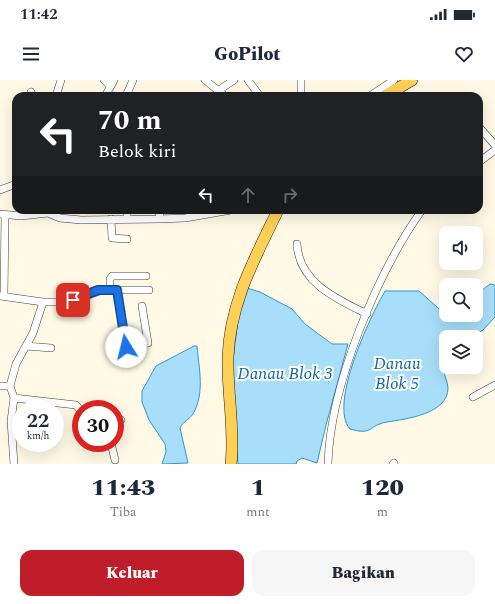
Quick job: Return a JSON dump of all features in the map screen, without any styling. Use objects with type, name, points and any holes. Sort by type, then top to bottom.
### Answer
[{"type":"main road","points":[[392,92],[412,80]]},
{"type":"main road","points":[[231,464],[228,356],[232,317],[235,304],[249,268],[276,214]]},
{"type":"street","points":[[57,92],[61,80]]},
{"type":"street","points":[[104,80],[113,83],[107,92]]},
{"type":"street","points":[[128,92],[133,80]]},
{"type":"street","points":[[205,80],[220,92]]},
{"type":"street","points":[[218,90],[234,80]]},
{"type":"street","points":[[248,80],[257,92]]},
{"type":"street","points":[[301,80],[301,92]]},
{"type":"street","points":[[376,92],[394,80]]},
{"type":"street","points":[[483,131],[495,144]]},
{"type":"street","points":[[483,159],[495,150]]},
{"type":"street","points":[[0,190],[12,186]]},
{"type":"street","points":[[39,214],[21,216],[2,215],[2,296],[43,302],[73,300],[98,290],[149,290]]},
{"type":"street","points":[[51,214],[67,219],[159,219],[185,218],[208,214]]},
{"type":"street","points":[[127,214],[127,219]]},
{"type":"street","points":[[159,219],[160,214]]},
{"type":"street","points":[[328,464],[329,444],[339,393],[367,314],[384,274],[420,214]]},
{"type":"street","points":[[111,219],[112,238],[127,239]]},
{"type":"street","points":[[297,244],[303,265],[316,283],[329,295],[367,314]]},
{"type":"street","points":[[142,306],[148,343],[126,347],[110,279],[112,276],[146,276]]},
{"type":"street","points":[[14,464],[11,421],[14,398],[10,386],[16,364],[33,333],[43,302]]},
{"type":"street","points":[[26,346],[51,348]]},
{"type":"street","points":[[473,397],[495,385]]},
{"type":"street","points":[[0,386],[10,386]]},
{"type":"street","points":[[14,398],[72,405]]},
{"type":"street","points":[[113,452],[115,460]]},
{"type":"water","name":"Danau Blok 5","points":[[490,284],[495,285],[495,317],[483,330],[439,330],[439,374],[445,374],[448,388],[446,397],[441,404],[425,414],[381,423],[367,431],[350,429],[345,417],[344,401],[348,381],[362,339],[385,291],[419,291],[439,309],[439,322],[483,322],[483,290]]},
{"type":"water","name":"Danau Blok 3","points":[[247,288],[260,292],[292,309],[305,324],[332,344],[348,344],[317,463],[302,458],[297,461],[296,464],[238,464],[232,367],[239,311]]},
{"type":"water","points":[[194,346],[197,346],[200,372],[199,398],[193,414],[180,428],[188,463],[162,464],[166,452],[165,444],[149,420],[142,402],[142,391],[156,366]]},
{"type":"route","points":[[73,300],[98,290],[117,290],[126,347]]}]
